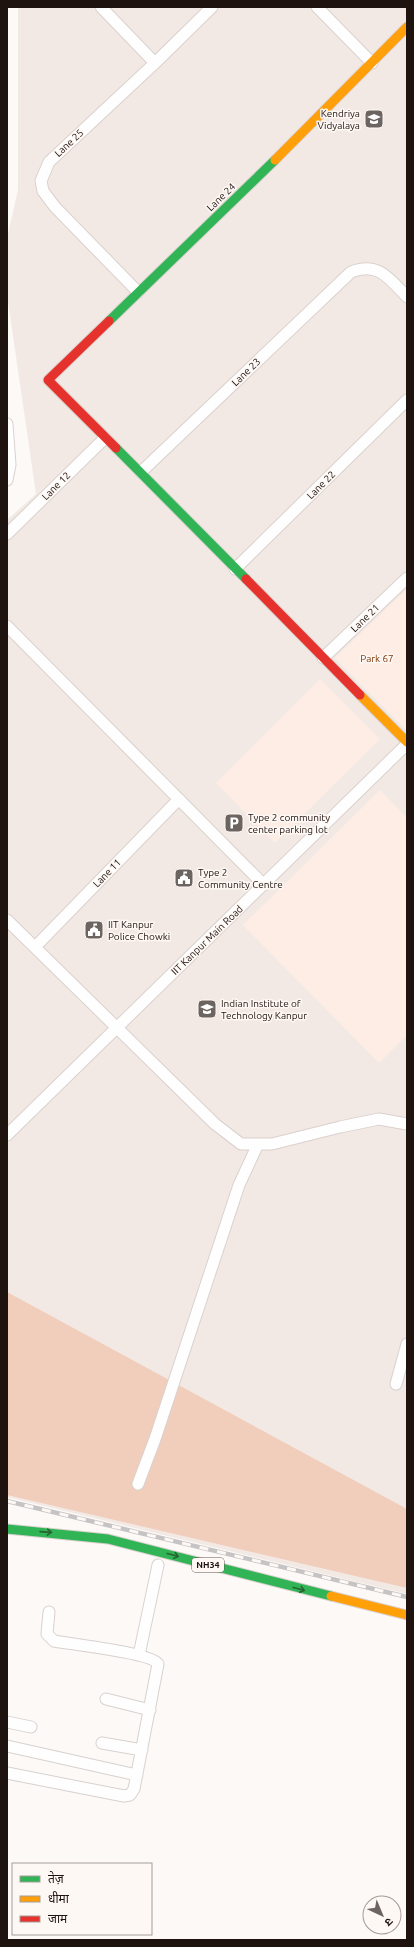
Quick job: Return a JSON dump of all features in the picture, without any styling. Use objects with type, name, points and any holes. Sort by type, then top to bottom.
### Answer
[{"type":"main road","name":"Lane 24","points":[[105,438],[48,380],[407,27]]},
{"type":"main road","points":[[105,438],[141,472],[407,743]]},
{"type":"main road","name":"NH34","points":[[7,1529],[71,1534],[108,1539],[407,1615]]},
{"type":"street","points":[[101,7],[155,63]]},
{"type":"street","name":"Lane 25","points":[[138,292],[55,207],[43,191],[41,182],[49,162],[155,63],[212,7]]},
{"type":"street","points":[[317,7],[372,63]]},
{"type":"street","name":"Lane 23","points":[[141,472],[351,272],[363,267],[384,272],[407,297]]},
{"type":"street","name":"Lane 22","points":[[236,569],[407,400]]},
{"type":"street","points":[[7,424],[10,465],[7,480]]},
{"type":"street","name":"Lane 12","points":[[7,534],[105,438]]},
{"type":"street","name":"Lane 21","points":[[323,658],[407,578]]},
{"type":"street","points":[[7,626],[264,885]]},
{"type":"street","name":"IIT Kanpur Main Road","points":[[7,1136],[407,743]]},
{"type":"street","name":"Lane 11","points":[[34,947],[179,799]]},
{"type":"street","points":[[7,920],[215,1124],[241,1144],[272,1144],[379,1119],[407,1124]]},
{"type":"street","points":[[138,1484],[155,1439],[239,1185],[258,1144]]},
{"type":"street","points":[[396,1384],[407,1344]]},
{"type":"street","points":[[138,1655],[159,1565]]},
{"type":"street","points":[[7,1773],[128,1796],[132,1793],[137,1775],[158,1664],[153,1659],[138,1655],[54,1641],[47,1634],[49,1612]]},
{"type":"street","points":[[106,1699],[150,1710]]},
{"type":"street","points":[[7,1722],[31,1727]]},
{"type":"street","points":[[102,1743],[142,1750]]},
{"type":"street","points":[[7,1746],[137,1775]]},
{"type":"shaded area","name":"Indian Institute of Technology Kanpur","points":[[18,7],[407,7],[407,1594],[7,1497],[7,520],[36,494],[7,295],[7,238],[18,190]]},
{"type":"shaded area","points":[[7,1292],[407,1509],[407,1588],[7,1495]]},
{"type":"green space","name":"Park 67","points":[[407,589],[407,731],[335,658]]},
{"type":"green space","points":[[320,679],[380,739],[275,843],[216,783]]},
{"type":"green space","points":[[380,790],[407,818],[407,1035],[379,1063],[243,925]]},
{"type":"railway","points":[[7,1501],[407,1597]]},
{"type":"traffic: fast","points":[[109,321],[275,160]]},
{"type":"traffic: fast","points":[[116,448],[246,579]]},
{"type":"traffic: fast","points":[[7,1529],[108,1539],[331,1596]]},
{"type":"traffic: slow","points":[[275,160],[407,27]]},
{"type":"traffic: slow","points":[[360,695],[407,742]]},
{"type":"traffic: slow","points":[[331,1596],[407,1615]]},
{"type":"traffic: jam","points":[[109,321],[48,380],[116,448]]},
{"type":"traffic: jam","points":[[246,579],[360,695]]},
{"type":"place","name":"Kendriya Vidyalaya","points":[[374,119]]},
{"type":"place","name":"Type 2 community center parking lot","points":[[234,823]]},
{"type":"place","name":"Type 2 Community Centre","points":[[184,878]]},
{"type":"place","name":"IIT Kanpur Police Chowki","points":[[94,930]]},
{"type":"place","name":"Indian Institute of Technology Kanpur","points":[[207,1009]]}]
